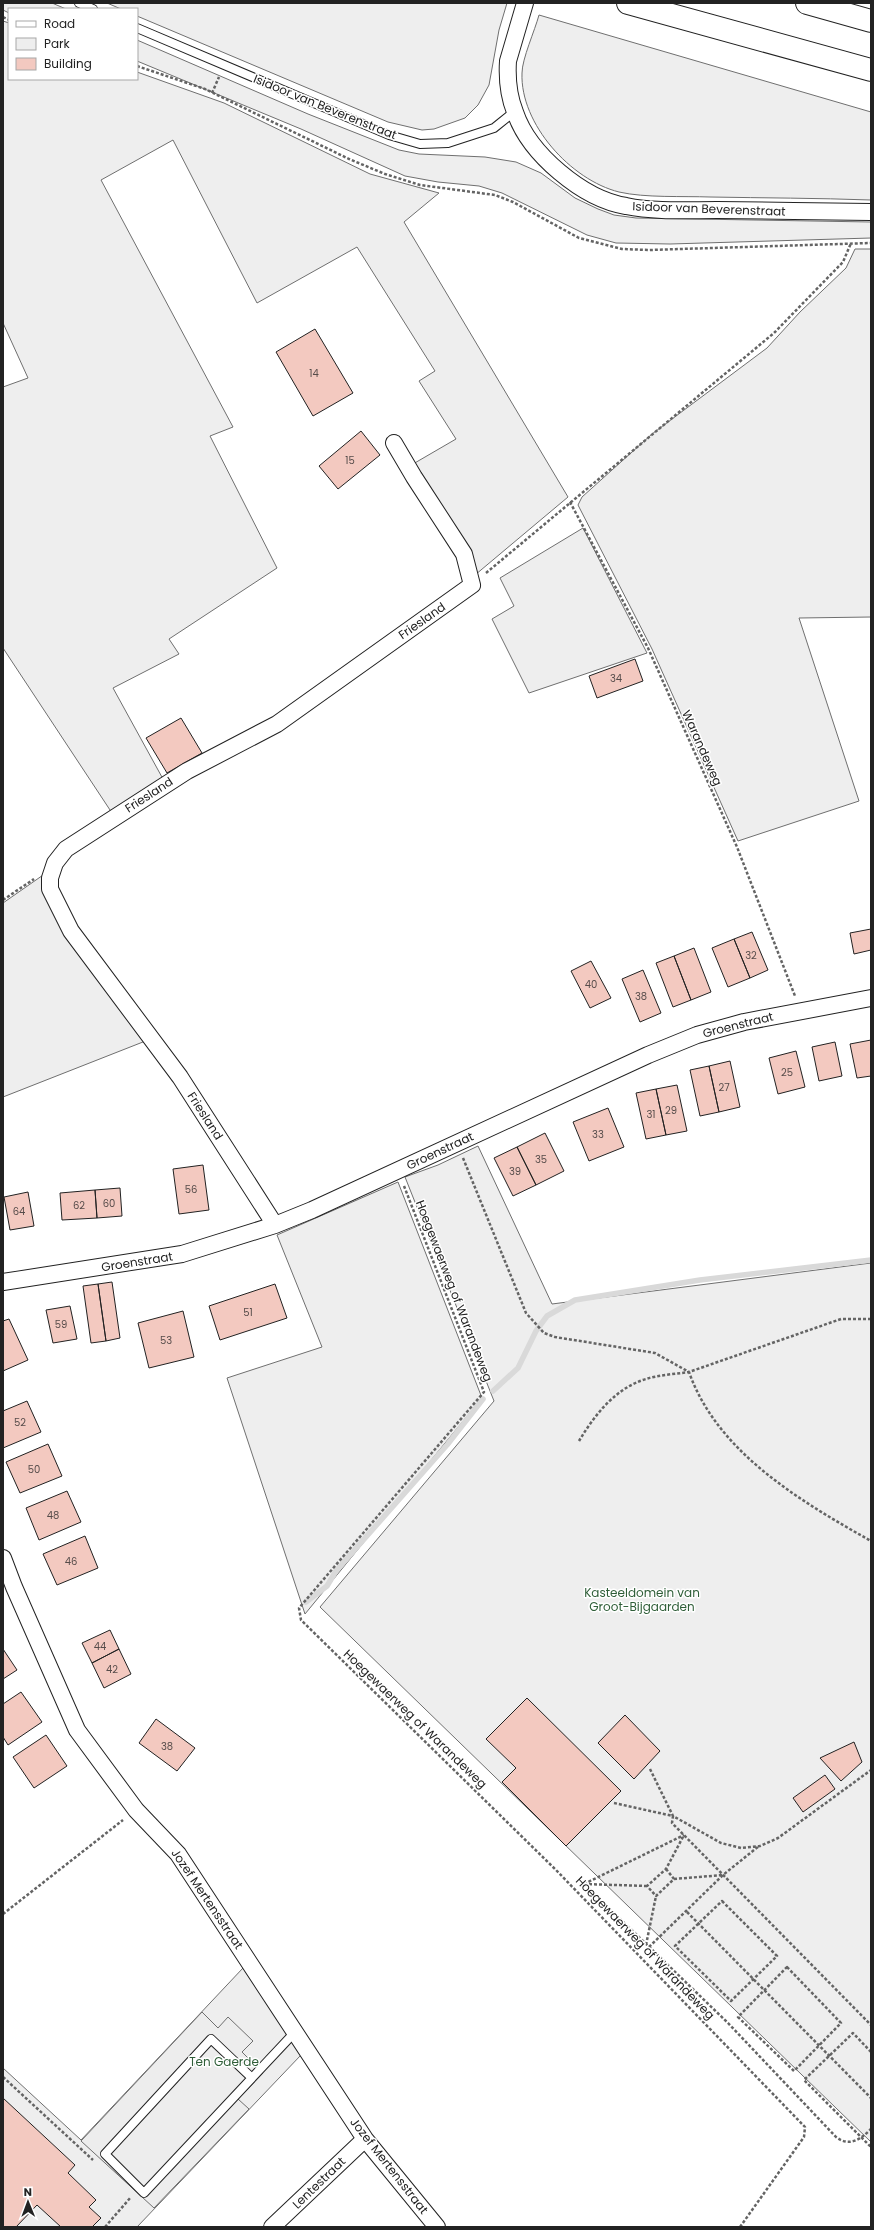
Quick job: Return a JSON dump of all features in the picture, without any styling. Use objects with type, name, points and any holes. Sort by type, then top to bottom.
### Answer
[{"type":"highway","points":[[628,3],[871,70]]},
{"type":"highway","points":[[807,3],[871,21]]},
{"type":"street","name":"Isidoor van Beverenstraat","points":[[525,3],[508,61],[514,112],[537,148],[566,179],[595,197],[626,206],[665,209],[871,212]]},
{"type":"street","points":[[394,443],[414,478],[464,554],[472,585]]},
{"type":"street","name":"Friesland","points":[[275,1225],[180,1077],[71,931],[50,889],[50,878],[55,863],[66,849],[187,771],[277,724],[472,585]]},
{"type":"street","name":"Groenstraat","points":[[3,1282],[182,1254],[275,1225],[648,1055],[697,1035],[744,1022],[800,1010],[871,998]]},
{"type":"street","name":"Jozef Mertensstraat","points":[[3,1558],[8,1592],[78,1730],[136,1810],[178,1854],[365,2139],[437,2227]]},
{"type":"street","name":"Lentestraat","points":[[272,2227],[365,2139]]},
{"type":"lane","points":[[79,3],[91,8]]},
{"type":"lane","name":"Isidoor van Beverenstraat","points":[[138,28],[389,135],[420,144],[448,143],[473,136],[494,128],[514,112]]},
{"type":"lane","points":[[251,2077],[212,2040],[105,2154],[144,2193],[251,2077],[295,2032]]},
{"type":"path","points":[[212,93],[224,65]]},
{"type":"path","points":[[138,66],[212,93],[384,174],[420,185],[495,195],[513,202],[579,238],[600,244],[622,248],[650,250],[871,242]]},
{"type":"path","points":[[472,585],[774,333],[842,262],[851,243]]},
{"type":"path","name":"Warandeweg","points":[[570,502],[648,648],[736,847],[800,1010]]},
{"type":"path","points":[[3,900],[55,863]]},
{"type":"path","points":[[457,1143],[520,1300],[526,1313],[544,1333],[555,1337],[655,1353],[689,1372],[697,1393],[712,1419],[738,1448],[773,1477],[810,1504],[871,1541]]},
{"type":"path","name":"Hoegewaerweg of Warandeweg","points":[[398,1170],[484,1392],[299,1608],[301,1620],[556,1870],[805,2127],[804,2137],[740,2227]]},
{"type":"path","points":[[579,1441],[592,1419],[611,1399],[632,1384],[645,1379],[689,1372],[841,1319],[871,1319]]},
{"type":"path","points":[[650,1769],[673,1816],[672,1823],[871,2024]]},
{"type":"path","points":[[649,1948],[723,1875],[760,1846],[778,1838],[871,1770]]},
{"type":"path","points":[[614,1804],[673,1816],[721,1843],[741,1848],[760,1846]]},
{"type":"path","points":[[3,1914],[136,1810]]},
{"type":"path","points":[[584,1884],[647,1886],[666,1869],[684,1835]]},
{"type":"path","points":[[584,1884],[684,1835]]},
{"type":"path","points":[[666,1869],[674,1879]]},
{"type":"path","points":[[646,1945],[656,1896],[674,1879],[723,1875]]},
{"type":"path","points":[[584,1884],[728,2023],[843,2142],[854,2142],[862,2138],[871,2129]]},
{"type":"path","points":[[647,1886],[656,1896]]},
{"type":"path","points":[[722,1901],[777,1956],[730,2001],[675,1946],[698,1923],[722,1901]]},
{"type":"path","points":[[687,1912],[871,2098]]},
{"type":"path","points":[[787,1967],[841,2023],[794,2071],[738,2016],[764,1990],[787,1967]]},
{"type":"path","points":[[871,2052],[853,2034],[804,2080],[871,2147]]},
{"type":"path","points":[[3,2077],[96,2162]]},
{"type":"path","points":[[105,2227],[131,2196],[126,2192]]},
{"type":"green space","points":[[3,3],[52,3],[64,8],[8,8],[8,12],[3,10]]},
{"type":"green space","points":[[107,3],[507,3],[499,30],[489,85],[478,105],[465,118],[434,129],[422,130],[388,122],[138,16],[138,8],[119,8]]},
{"type":"green space","points":[[539,15],[871,112],[871,200],[652,196],[619,192],[601,186],[583,176],[567,163],[539,130],[530,111],[524,92],[522,73],[523,67],[526,52]]},
{"type":"green space","points":[[3,21],[8,23],[8,80],[138,80],[138,72],[224,103],[370,174],[439,193],[404,222],[568,497],[475,575],[413,464],[456,439],[419,381],[435,371],[357,247],[257,303],[173,140],[101,180],[233,427],[210,436],[277,568],[169,639],[179,654],[113,688],[163,779],[112,813],[3,648],[3,387],[28,378],[3,323]]},
{"type":"green space","points":[[138,40],[308,114],[399,150],[419,154],[485,157],[516,162],[541,173],[575,198],[614,215],[636,218],[871,222],[871,238],[670,244],[616,243],[587,235],[502,193],[479,186],[438,182],[405,176],[301,129],[138,61]]},
{"type":"green space","points":[[855,249],[871,249],[871,617],[799,618],[859,801],[738,841],[652,649],[578,505],[582,497],[652,434],[767,348],[800,312],[846,268]]},
{"type":"green space","points":[[583,528],[647,653],[529,693],[492,619],[514,606],[500,578]]},
{"type":"green space","points":[[46,873],[46,887],[148,1040],[3,1097],[3,903]]},
{"type":"green space","name":"Kasteeldomein van Groot-Bijgaarden","points":[[478,1146],[552,1304],[871,1263],[871,2142],[320,1607],[494,1401],[405,1177],[438,1165]]},
{"type":"green space","points":[[398,1182],[482,1398],[305,1614],[227,1378],[322,1347],[277,1235]]},
{"type":"green space","name":"Ten Gaerde","points":[[243,1968],[301,2055],[137,2227],[3,2227],[3,2068],[81,2140]]},
{"type":"shaded area","points":[[202,2012],[218,2028],[228,2017],[253,2041],[242,2052],[263,2073],[238,2099],[249,2109],[154,2208],[81,2141]]},
{"type":"building","points":[[315,329],[353,393],[313,416],[276,352]]},
{"type":"building","points":[[361,431],[380,455],[338,489],[319,466]]},
{"type":"building","points":[[635,659],[643,681],[597,698],[589,676]]},
{"type":"building","points":[[181,718],[202,753],[167,773],[146,738]]},
{"type":"building","points":[[871,929],[871,950],[854,954],[850,933]]},
{"type":"building","points":[[752,932],[768,970],[750,978],[734,939]]},
{"type":"building","points":[[734,939],[750,978],[728,987],[712,948]]},
{"type":"building","points":[[694,948],[711,992],[691,1000],[674,956]]},
{"type":"building","points":[[674,956],[691,1000],[673,1007],[656,963]]},
{"type":"building","points":[[591,961],[611,998],[590,1008],[571,971]]},
{"type":"building","points":[[643,970],[661,1013],[640,1022],[622,979]]},
{"type":"building","points":[[871,1040],[871,1076],[857,1078],[850,1044]]},
{"type":"building","points":[[835,1042],[842,1076],[819,1081],[812,1047]]},
{"type":"building","points":[[796,1051],[805,1087],[778,1094],[769,1058]]},
{"type":"building","points":[[730,1061],[740,1107],[719,1112],[709,1066]]},
{"type":"building","points":[[709,1066],[719,1112],[700,1116],[690,1070]]},
{"type":"building","points":[[677,1085],[687,1131],[666,1135],[656,1089]]},
{"type":"building","points":[[656,1089],[666,1135],[646,1139],[636,1093]]},
{"type":"building","points":[[608,1108],[624,1147],[589,1161],[573,1122]]},
{"type":"building","points":[[545,1133],[564,1171],[536,1185],[517,1147]]},
{"type":"building","points":[[517,1147],[536,1185],[513,1196],[494,1158]]},
{"type":"building","points":[[203,1165],[209,1210],[179,1214],[173,1169]]},
{"type":"building","points":[[120,1188],[122,1216],[97,1218],[95,1190]]},
{"type":"building","points":[[95,1190],[97,1218],[62,1220],[60,1193]]},
{"type":"building","points":[[28,1192],[34,1226],[10,1230],[4,1197]]},
{"type":"building","points":[[112,1282],[120,1338],[106,1341],[98,1284]]},
{"type":"building","points":[[98,1284],[106,1341],[91,1343],[83,1286]]},
{"type":"building","points":[[275,1284],[287,1318],[220,1340],[209,1306]]},
{"type":"building","points":[[70,1306],[77,1339],[53,1343],[46,1310]]},
{"type":"building","points":[[183,1311],[194,1357],[149,1368],[138,1323]]},
{"type":"building","points":[[9,1319],[28,1360],[3,1371],[3,1321]]},
{"type":"building","points":[[27,1401],[41,1432],[3,1448],[3,1411]]},
{"type":"building","points":[[48,1444],[62,1476],[20,1493],[6,1462]]},
{"type":"building","points":[[67,1491],[81,1522],[39,1540],[26,1508]]},
{"type":"building","points":[[85,1536],[98,1568],[57,1585],[43,1554]]},
{"type":"building","points":[[110,1630],[119,1649],[92,1663],[82,1643]]},
{"type":"building","points":[[3,1649],[17,1670],[3,1679]]},
{"type":"building","points":[[119,1649],[131,1674],[104,1688],[92,1663]]},
{"type":"building","points":[[21,1692],[42,1722],[8,1745],[3,1737],[3,1704]]},
{"type":"building","points":[[527,1698],[621,1791],[566,1846],[502,1782],[516,1768],[486,1739]]},
{"type":"building","points":[[625,1715],[660,1751],[634,1779],[598,1743]]},
{"type":"building","points":[[156,1719],[195,1748],[177,1771],[139,1743]]},
{"type":"building","points":[[46,1735],[67,1766],[34,1788],[13,1757]]},
{"type":"building","points":[[854,1742],[862,1762],[841,1781],[820,1758]]},
{"type":"building","points":[[825,1775],[835,1789],[803,1812],[793,1798]]},
{"type":"building","points":[[3,2098],[75,2165],[68,2173],[96,2200],[89,2207],[101,2218],[92,2227],[61,2227],[37,2205],[16,2227],[3,2227]]},
{"type":"waterway","points":[[493,1391],[518,1368],[536,1331],[547,1316],[575,1300],[700,1280],[871,1260]]},
{"type":"waterway","points":[[306,1602],[327,1586],[336,1571],[447,1445],[483,1399]]}]
